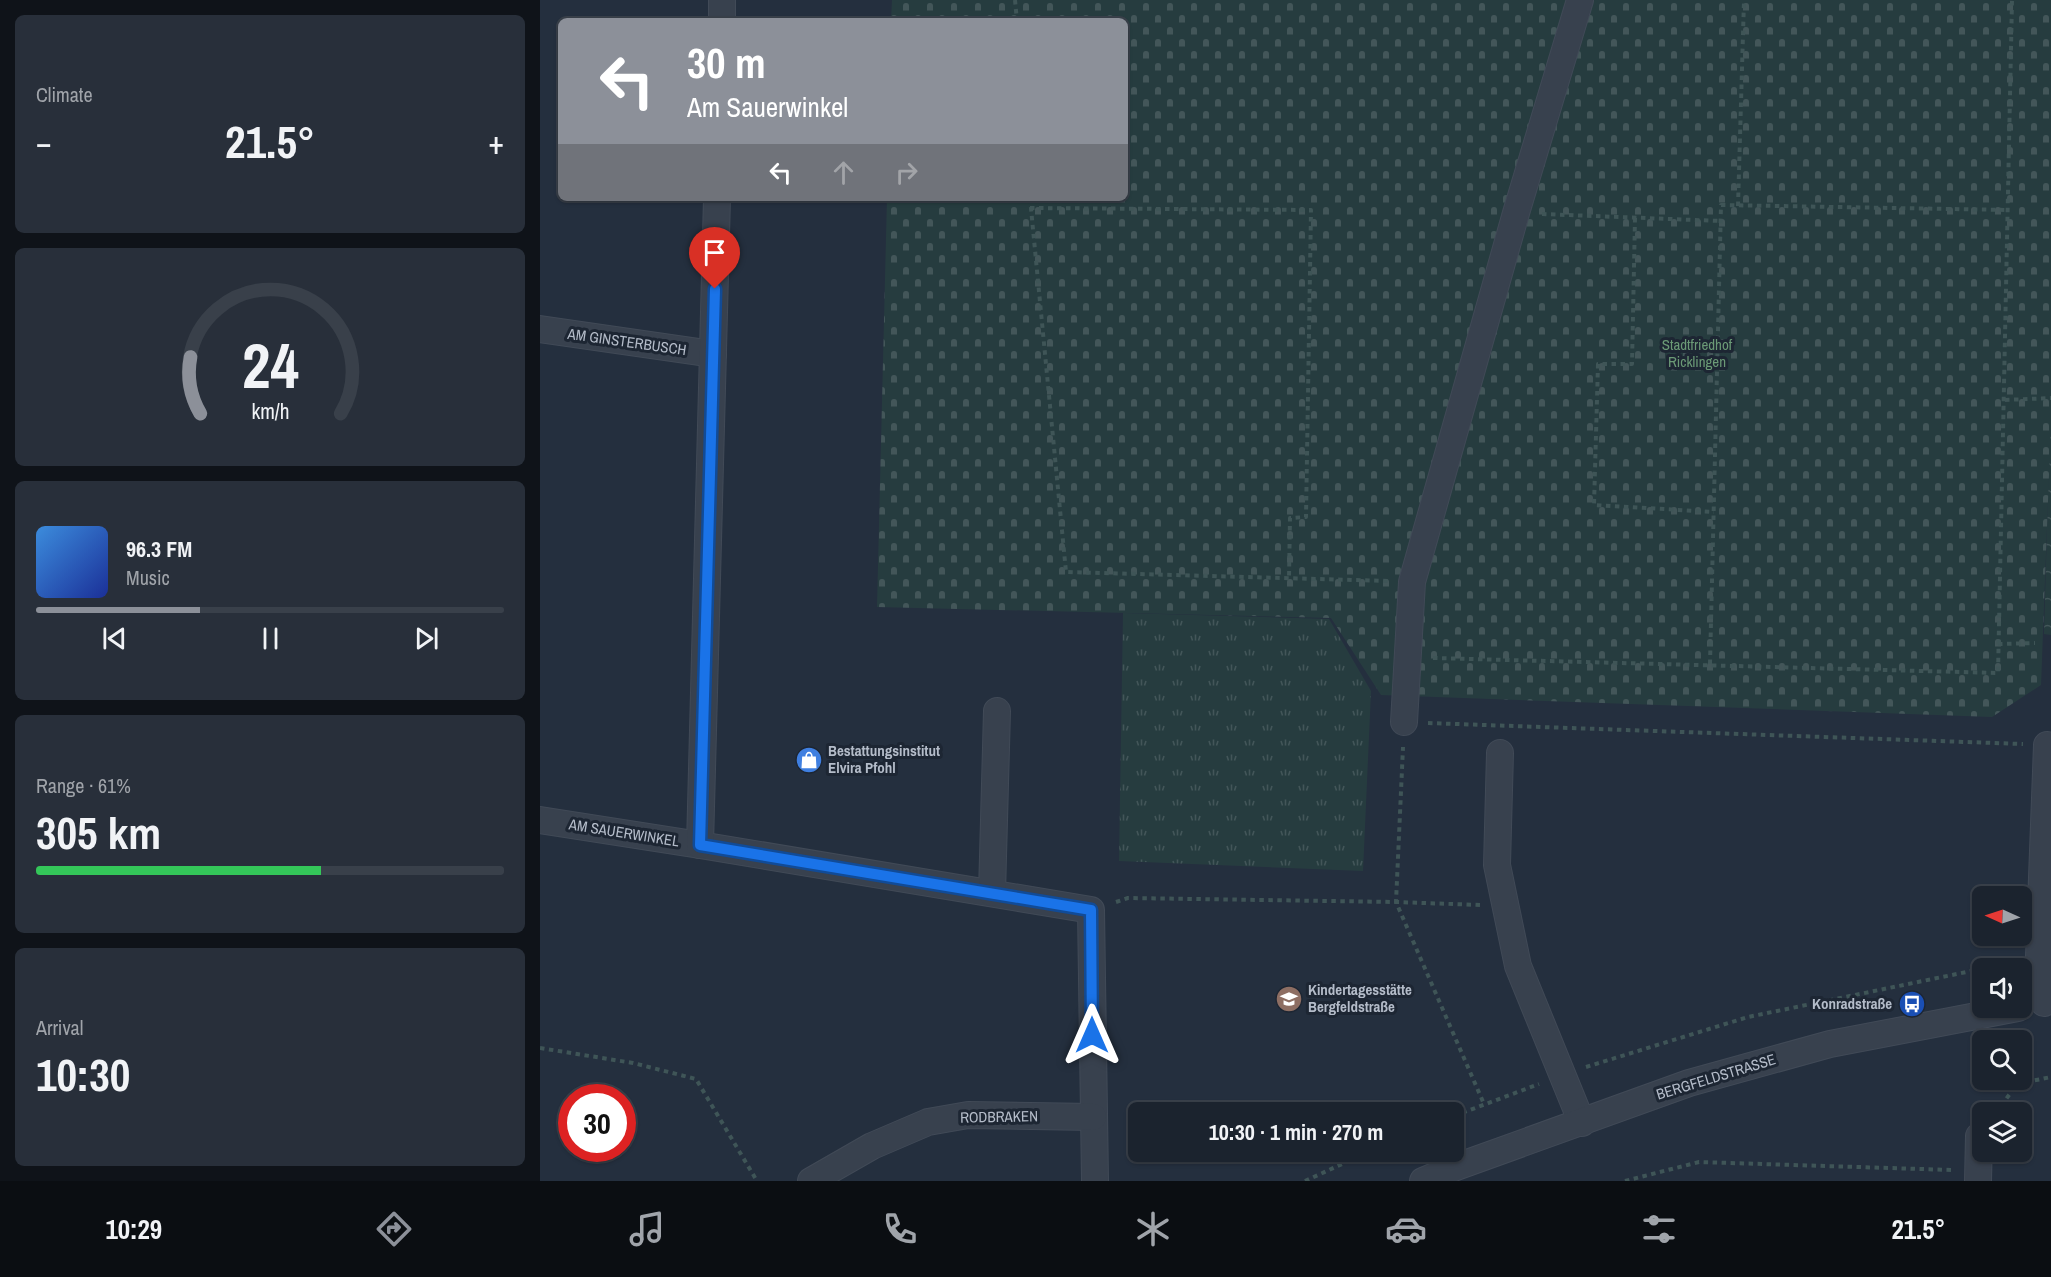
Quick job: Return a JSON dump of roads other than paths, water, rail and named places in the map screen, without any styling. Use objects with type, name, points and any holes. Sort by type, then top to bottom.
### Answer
[{"type":"street","points":[[722,0],[722,18]]},
{"type":"street","points":[[1404,722],[1412,582],[1516,213],[1580,0]]},
{"type":"street","points":[[700,845],[717,201]]},
{"type":"street","name":"AM GINSTERBUSCH","points":[[540,329],[713,354]]},
{"type":"street","points":[[992,893],[997,711]]},
{"type":"street","name":"BERGFELDSTRASSE","points":[[1423,1181],[1460,1174],[1582,1123],[1689,1083],[1830,1044],[2034,1005],[2048,803],[2047,745]]},
{"type":"street","points":[[1500,753],[1497,865],[1518,966],[1582,1123]]},
{"type":"street","name":"AM SAUERWINKEL","points":[[540,820],[1091,910],[1093,1117]]},
{"type":"street","name":"RODBRAKEN","points":[[811,1181],[872,1146],[928,1122],[968,1115],[1093,1117]]},
{"type":"street","points":[[1093,1117],[1095,1181]]},
{"type":"place","name":"Bestattungsinstitut Elvira Pfohl","points":[[809,760]]},
{"type":"place","name":"Kindertagesstätte Bergfeldstraße","points":[[1289,999]]},
{"type":"place","name":"Konradstraße","points":[[1912,1004]]},
{"type":"park label","name":"Stadtfriedhof Ricklingen","points":[[1697,354]]}]
